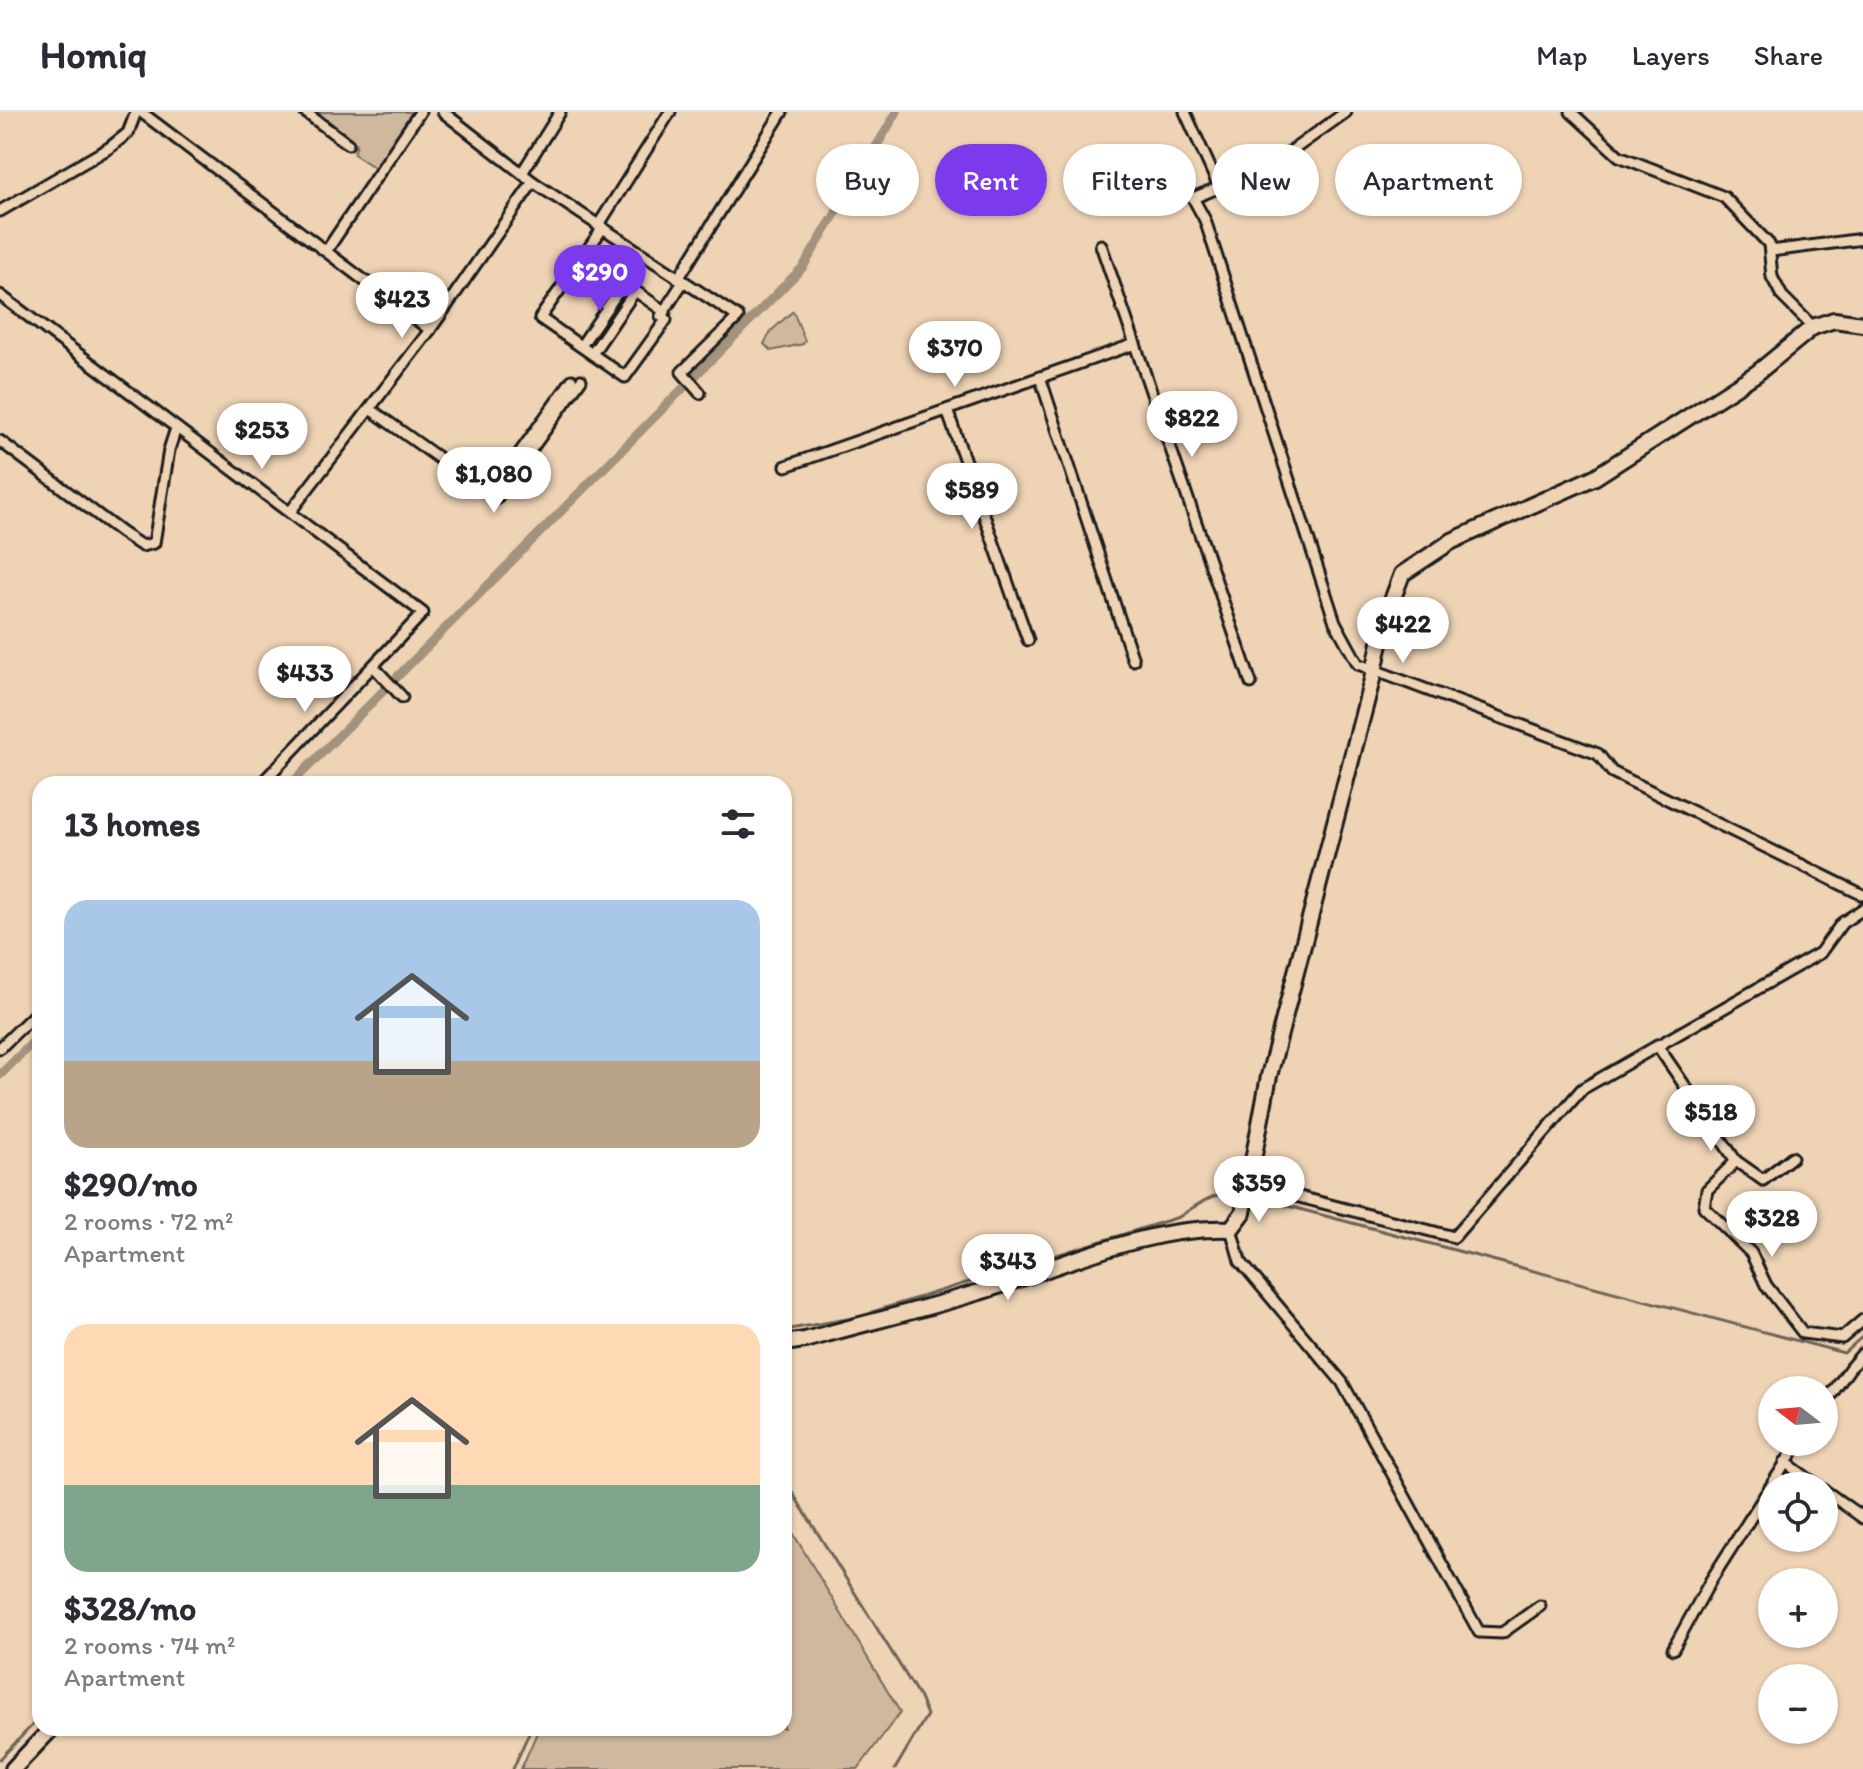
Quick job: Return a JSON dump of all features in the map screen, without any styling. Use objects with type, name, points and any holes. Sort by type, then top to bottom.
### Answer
[{"type":"street","points":[[0,211],[109,148],[128,133],[138,112],[327,250],[430,330]]},
{"type":"street","points":[[305,112],[348,144]]},
{"type":"street","points":[[327,250],[420,112]]},
{"type":"street","points":[[443,112],[533,182],[738,317],[682,372],[700,393]]},
{"type":"street","points":[[522,173],[560,112]]},
{"type":"street","points":[[670,112],[600,228],[540,318],[625,377],[666,320],[661,316],[680,281],[782,112]]},
{"type":"street","points":[[1185,112],[1212,172]]},
{"type":"street","points":[[1301,144],[1346,112]]},
{"type":"street","points":[[1571,112],[1619,156],[1724,197],[1769,244],[1772,277],[1782,296],[1813,327]]},
{"type":"street","points":[[290,512],[430,330],[533,182]]},
{"type":"street","points":[[1212,190],[1193,198],[1205,220],[1335,622],[1358,664],[1598,754],[1612,772],[1863,895]]},
{"type":"street","points":[[1771,251],[1863,239]]},
{"type":"street","points":[[1101,245],[1251,683]]},
{"type":"street","points":[[581,346],[624,283],[665,312]]},
{"type":"street","points":[[592,354],[635,291]]},
{"type":"street","points":[[0,295],[423,613],[269,776]]},
{"type":"street","points":[[1231,1229],[1243,1213],[1273,1063],[1385,619],[1402,574],[1452,541],[1595,477],[1757,373],[1813,327],[1834,320],[1863,324]]},
{"type":"street","points":[[786,466],[1135,344]]},
{"type":"street","points":[[1040,377],[1133,660]]},
{"type":"street","points":[[370,409],[496,499],[577,380]]},
{"type":"street","points":[[947,410],[1028,640]]},
{"type":"street","points":[[0,441],[142,546],[154,543],[169,450],[176,428]]},
{"type":"street","points":[[374,667],[402,697]]},
{"type":"street","points":[[1247,1192],[1454,1237],[1582,1089],[1820,953],[1842,923],[1863,909]]},
{"type":"street","points":[[0,1048],[32,1017]]},
{"type":"street","points":[[1657,1045],[1736,1161],[1763,1180],[1792,1157]]},
{"type":"street","points":[[1736,1161],[1707,1190],[1704,1207],[1751,1253],[1766,1285],[1803,1333],[1842,1338],[1863,1320]]},
{"type":"street","points":[[792,1342],[978,1292],[1162,1234],[1205,1228],[1231,1229]]},
{"type":"street","points":[[1231,1229],[1240,1261],[1342,1382],[1479,1632],[1502,1633],[1540,1606]]},
{"type":"street","points":[[1838,1385],[1863,1353]]},
{"type":"street","points":[[1673,1649],[1711,1580],[1789,1456]]},
{"type":"street","points":[[1785,1462],[1799,1472]]},
{"type":"street","points":[[1838,1500],[1863,1518]]},
{"type":"street","points":[[13,1769],[44,1736]]},
{"type":"shaded area","points":[[318,112],[415,112],[377,169],[354,154],[357,144]]},
{"type":"shaded area","points":[[793,311],[805,341],[771,351],[764,344],[771,331]]},
{"type":"shaded area","points":[[792,1531],[900,1712],[858,1769],[521,1769],[535,1736],[792,1736]]},
{"type":"waterway","points":[[299,776],[803,267],[897,112]]},
{"type":"waterway","points":[[0,1075],[32,1043]]},
{"type":"waterway","points":[[872,1312],[1179,1217],[1217,1195],[1242,1194]]},
{"type":"waterway","points":[[1250,1196],[1844,1353],[1863,1336]]},
{"type":"waterway","points":[[792,1329],[859,1317]]},
{"type":"waterway","points":[[792,1492],[919,1696],[927,1715],[895,1769]]},
{"type":"waterway","points":[[0,1759],[32,1725]]},
{"type":"waterway","points":[[513,1769],[527,1736]]}]
